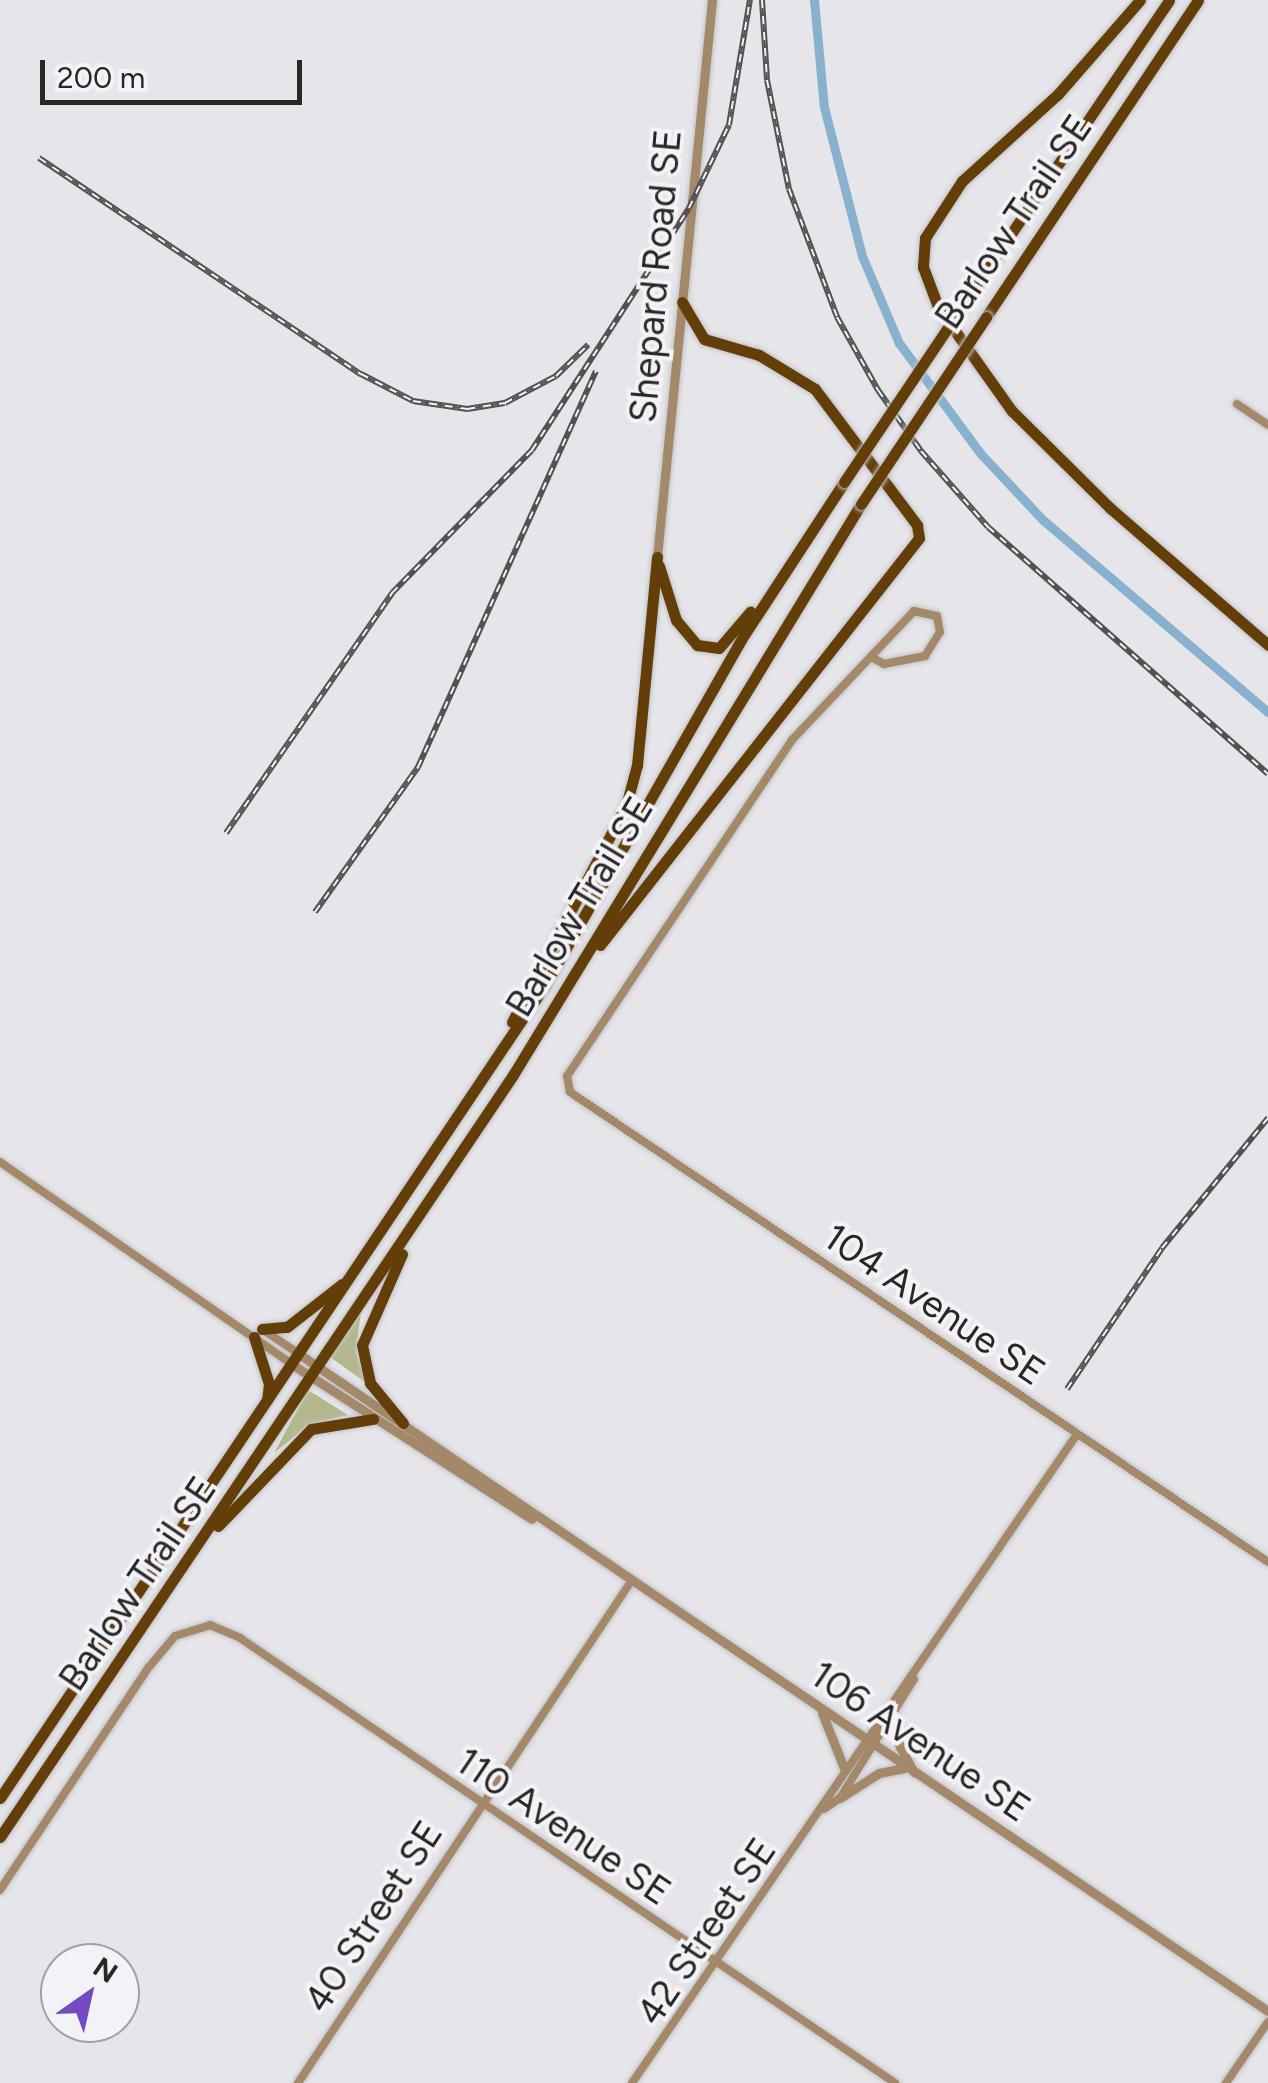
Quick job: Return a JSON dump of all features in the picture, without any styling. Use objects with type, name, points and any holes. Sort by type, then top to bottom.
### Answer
[{"type":"main road","points":[[1140,0],[1058,94],[962,180],[925,238],[923,267],[938,308],[1012,411],[1110,508],[1268,645]]},
{"type":"main road","name":"Barlow Trail SE","points":[[0,1798],[544,986],[790,560],[1169,0]]},
{"type":"main road","name":"Barlow Trail SE","points":[[0,1837],[429,1201],[586,959],[861,504],[1198,0]]},
{"type":"main road","points":[[586,959],[872,607],[919,538],[917,525],[815,389],[759,355],[704,339],[682,302]]},
{"type":"main road","points":[[657,557],[684,635],[708,650],[732,638],[790,560]]},
{"type":"main road","points":[[483,1079],[626,806],[637,765],[657,557]]},
{"type":"main road","points":[[403,1423],[370,1383],[362,1346],[370,1315],[429,1201]]},
{"type":"main road","points":[[266,1404],[269,1384],[255,1331],[288,1327],[350,1279]]},
{"type":"main road","points":[[201,1544],[311,1429],[374,1418]]},
{"type":"street","name":"Shepard Road SE","points":[[657,557],[712,0]]},
{"type":"street","points":[[1237,404],[1268,425]]},
{"type":"street","points":[[914,611],[937,616],[940,632],[925,656],[884,664],[872,657],[914,611]]},
{"type":"street","name":"104 Avenue SE","points":[[872,657],[792,740],[567,1076],[570,1092],[1268,1562]]},
{"type":"street","name":"106 Avenue SE","points":[[0,1162],[296,1359],[374,1418],[508,1509],[539,1522]]},
{"type":"street","name":"106 Avenue SE","points":[[315,1373],[403,1423],[539,1522],[1268,2011]]},
{"type":"street","name":"42 Street SE","points":[[632,2083],[718,1965],[824,1810],[844,1768],[916,1676],[1077,1434]]},
{"type":"street","name":"40 Street SE","points":[[298,2083],[630,1582]]},
{"type":"street","name":"110 Avenue SE","points":[[0,1890],[149,1667],[175,1636],[198,1626],[240,1638],[896,2083]]},
{"type":"street","name":"42 Street SE","points":[[824,1810],[840,1798],[895,1717],[916,1676]]},
{"type":"street","points":[[820,1710],[844,1768]]},
{"type":"street","points":[[895,1717],[900,1746],[916,1774]]},
{"type":"street","points":[[840,1798],[879,1773],[906,1768]]},
{"type":"street","points":[[1226,2083],[1268,2022]]},
{"type":"green space","points":[[361,1311],[356,1350],[365,1382],[330,1357]]},
{"type":"green space","points":[[308,1390],[348,1415],[310,1424],[274,1453]]},
{"type":"waterway","points":[[814,0],[824,107],[862,256],[899,343],[980,453],[1043,520],[1268,712]]},
{"type":"railway","points":[[226,833],[392,593],[532,450],[689,208],[729,125],[750,0]]},
{"type":"railway","points":[[762,0],[767,80],[789,189],[837,317],[878,390],[921,451],[988,527],[1268,774]]},
{"type":"railway","points":[[39,158],[361,374],[413,401],[467,409],[505,403],[556,376],[588,345]]},
{"type":"railway","points":[[315,912],[418,767],[596,371]]},
{"type":"railway","points":[[1067,1389],[1162,1248],[1268,1118]]}]
